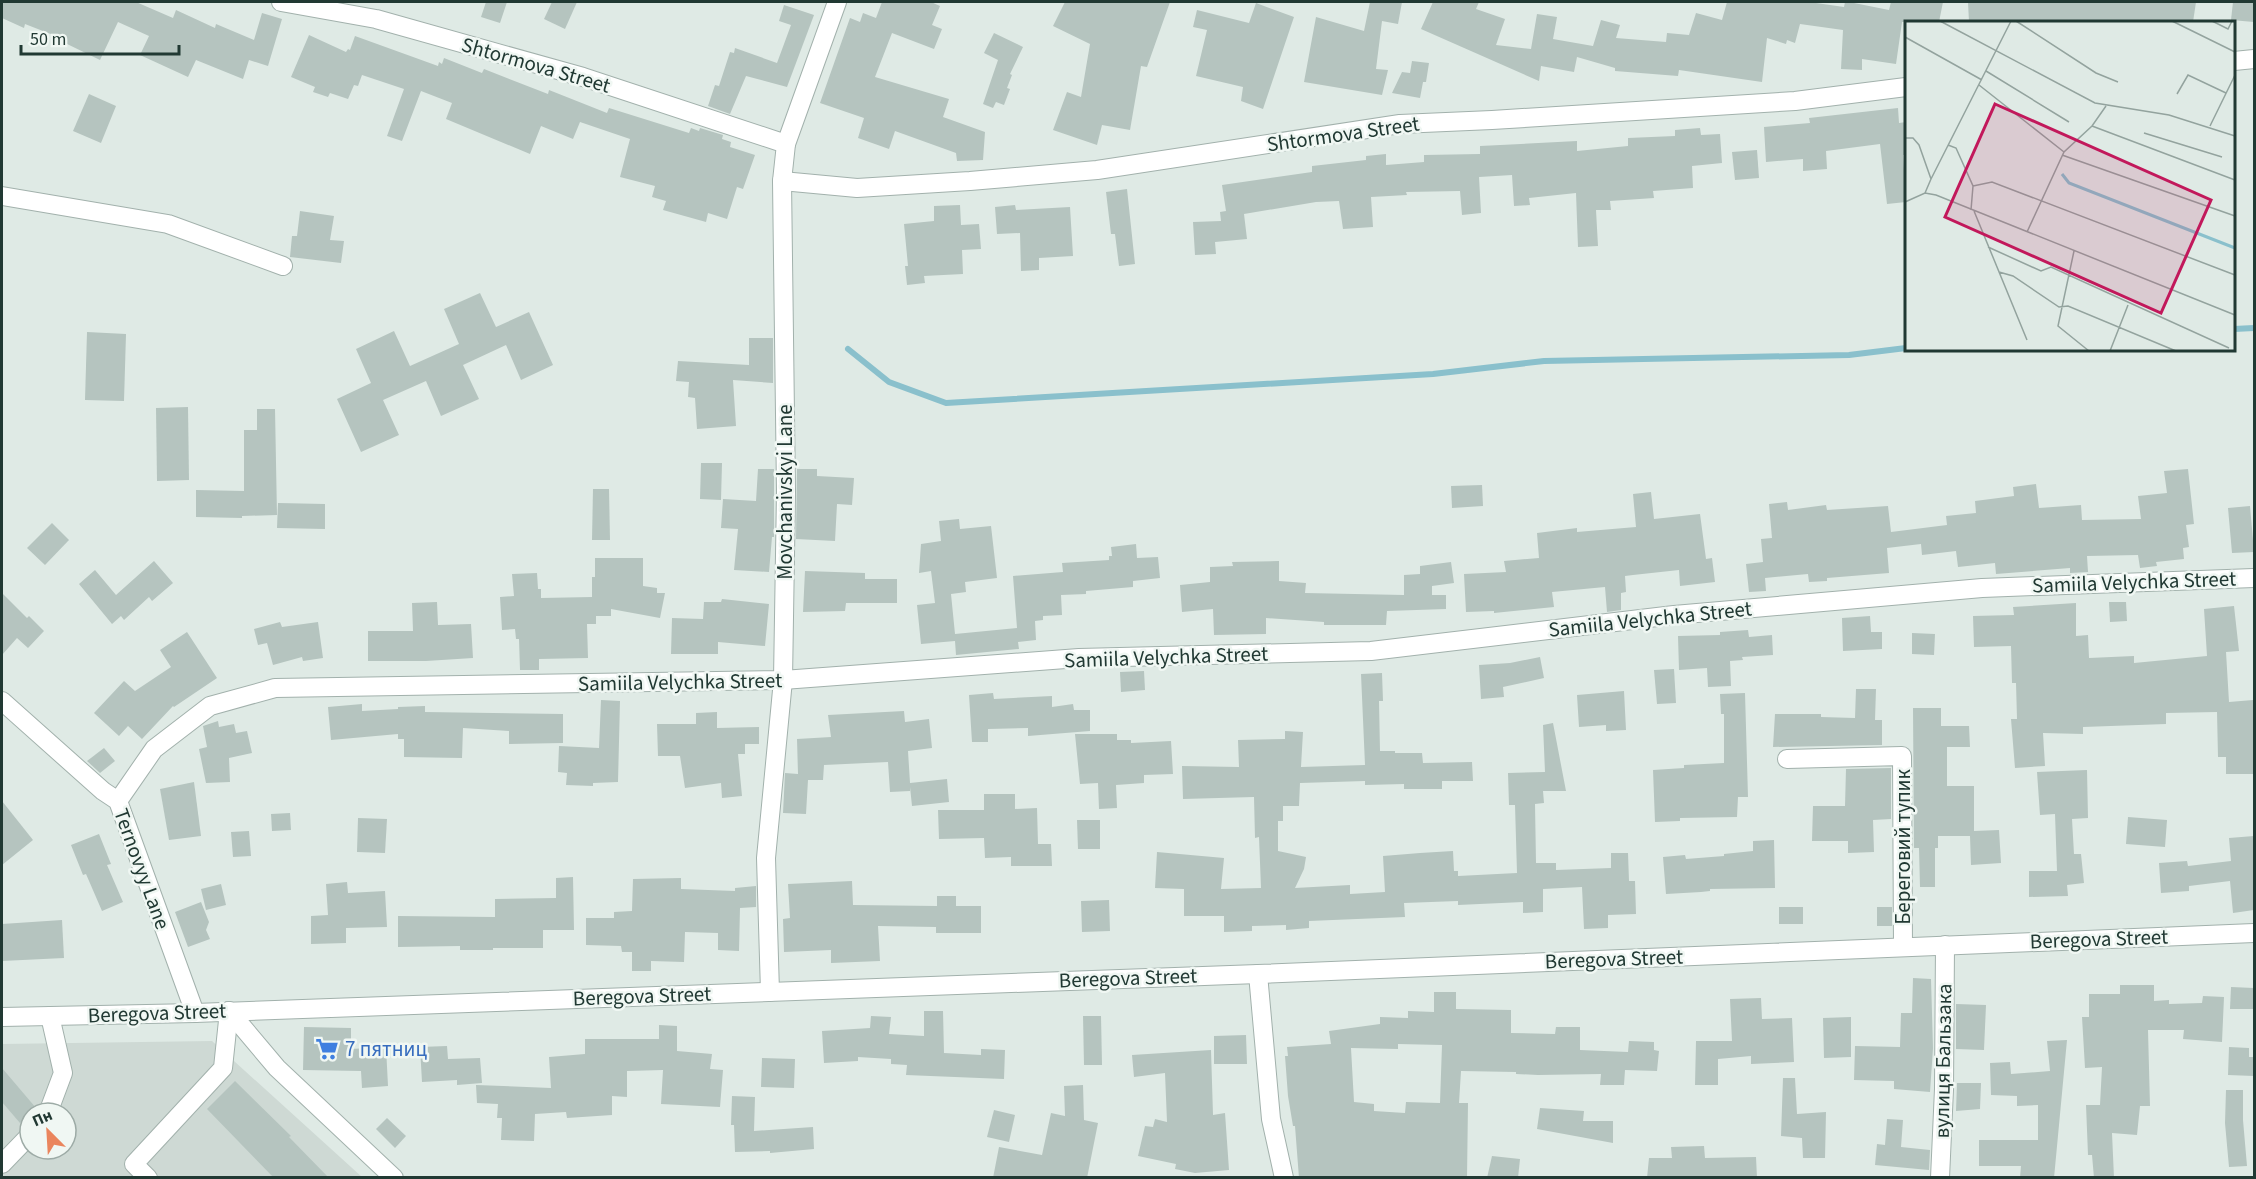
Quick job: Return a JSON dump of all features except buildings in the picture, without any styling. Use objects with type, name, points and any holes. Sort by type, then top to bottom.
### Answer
[{"type":"street","name":"Shtormova Street","points":[[281,2],[376,19],[583,77],[786,144]]},
{"type":"street","name":"Movchanivskyi Lane","points":[[770,992],[766,858],[783,680],[786,492],[782,181],[786,144],[837,2]]},
{"type":"street","points":[[2235,61],[2254,59]]},
{"type":"street","name":"Shtormova Street","points":[[782,181],[857,188],[970,181],[1097,170],[1400,124],[1795,101],[1905,87]]},
{"type":"street","points":[[2,196],[168,224],[282,266]]},
{"type":"street","name":"Samiila Velychka Street","points":[[118,801],[154,749],[210,706],[275,688],[783,680],[1078,658],[1371,651],[1674,615],[1982,588],[2254,578]]},
{"type":"street","name":"Ternovyy Lane","points":[[2,701],[103,791],[118,801],[195,1013]]},
{"type":"street","name":"Береговий тупик","points":[[1787,759],[1902,756],[1904,946]]},
{"type":"street","name":"Beregova Street","points":[[2,1017],[195,1013],[1258,974],[2254,933]]},
{"type":"street","name":"вулиця Бальзака","points":[[1940,1178],[1944,1089],[1945,945]]},
{"type":"street","points":[[1258,974],[1271,1119],[1284,1178]]},
{"type":"street","points":[[148,1178],[134,1164],[223,1068],[229,1011]]},
{"type":"street","points":[[229,1011],[277,1068],[393,1178]]},
{"type":"street","points":[[50,1016],[63,1073],[52,1101]]},
{"type":"street","points":[[2,1164],[18,1147]]},
{"type":"shaded area","points":[[212,1041],[362,1177],[2,1177],[2,1044]]},
{"type":"waterway","points":[[2235,329],[2254,328]]},
{"type":"waterway","points":[[848,349],[889,382],[946,403],[1433,374],[1544,361],[1849,355],[1905,348]]},
{"type":"place","name":"7 пятниц","points":[[327,1049]]}]
